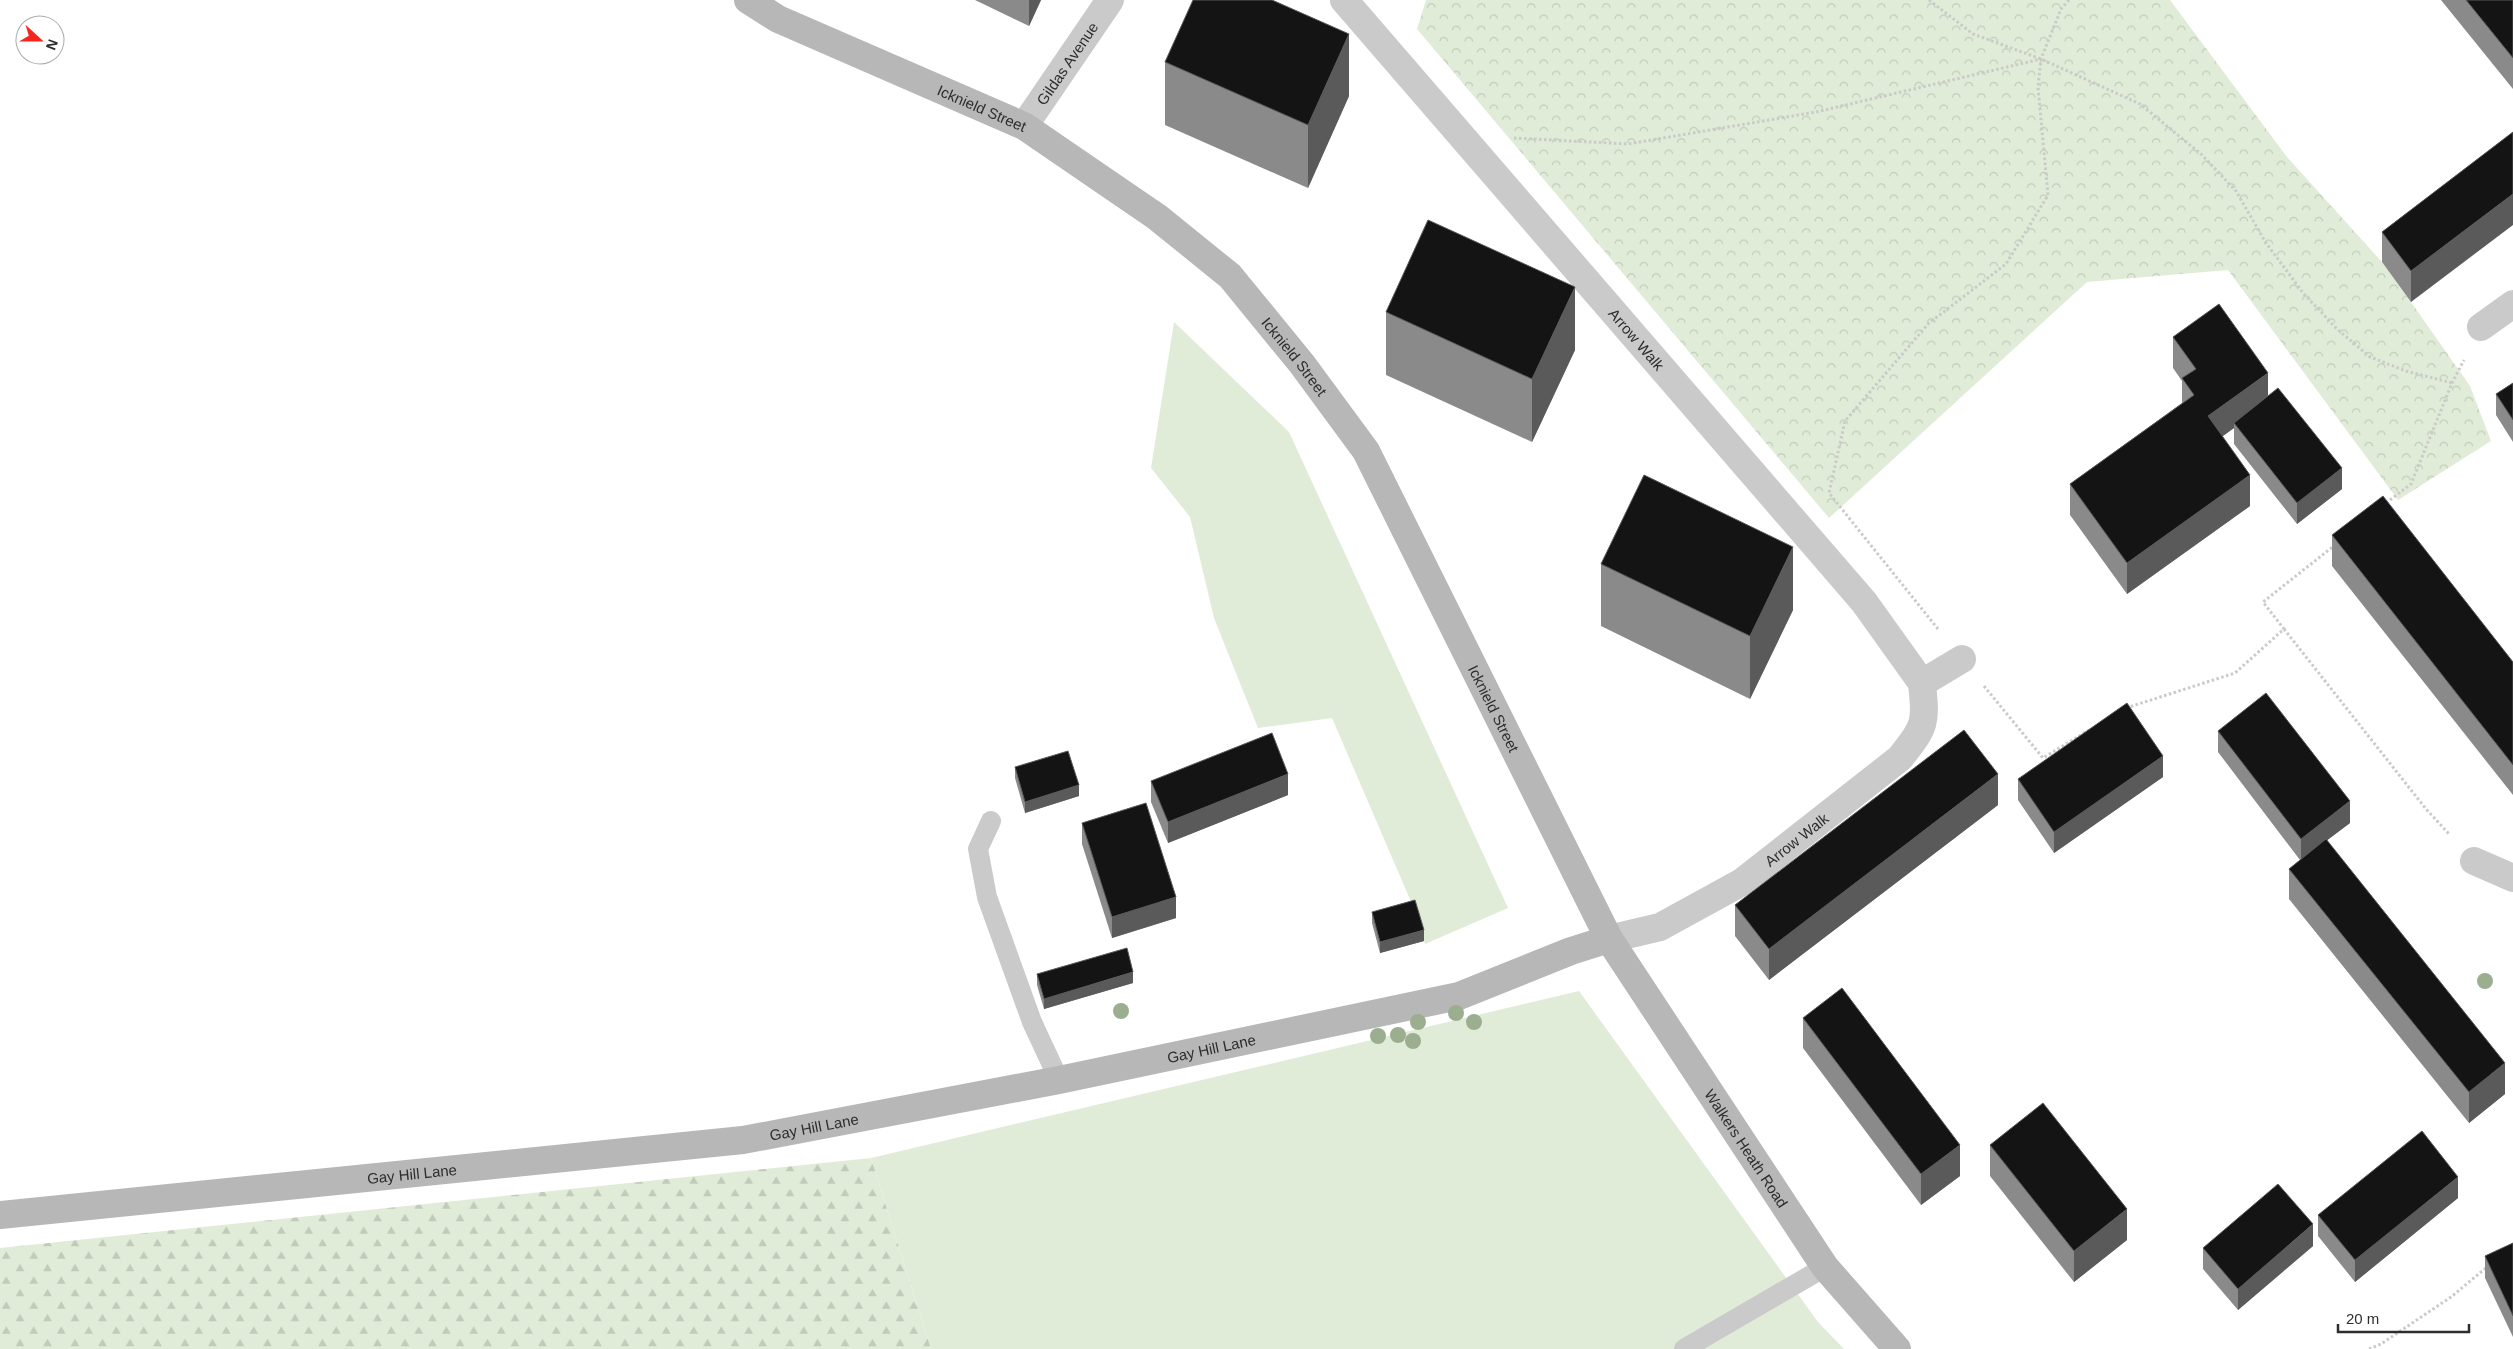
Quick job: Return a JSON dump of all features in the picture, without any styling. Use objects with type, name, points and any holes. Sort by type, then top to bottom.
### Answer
[{"type":"street","name":"Icknield Street","points":[[748,0],[778,19],[1024,126],[1157,217],[1230,276],[1302,364],[1366,451],[1609,939]]},
{"type":"street","name":"Gildas Avenue","points":[[1024,126],[1110,0]]},
{"type":"street","name":"Arrow Walk","points":[[1344,0],[1864,602],[1922,683],[1925,718],[1918,736],[1900,758],[1742,882],[1660,927],[1609,939]]},
{"type":"street","points":[[2481,326],[2513,304]]},
{"type":"street","points":[[1922,683],[1962,659]]},
{"type":"street","points":[[2474,861],[2513,878]]},
{"type":"street","name":"Gay Hill Lane","points":[[0,1215],[743,1140],[1060,1080],[1460,996],[1571,951],[1609,939]]},
{"type":"street","name":"Walkers Heath Road","points":[[1609,939],[1825,1268],[1897,1349]]},
{"type":"lane","points":[[991,821],[978,849],[985,889],[1032,1022],[1060,1080]]},
{"type":"lane","points":[[1684,1349],[1825,1268]]},
{"type":"path","points":[[1929,0],[1973,34],[2041,59],[2140,104],[2201,154],[2236,190],[2266,243],[2304,294],[2337,329],[2370,357],[2406,371],[2452,383]]},
{"type":"path","points":[[2070,0],[2061,9],[2041,59],[2038,87],[2048,195],[2006,264],[1928,324],[1845,421],[1830,492],[2043,758],[2091,729]]},
{"type":"path","points":[[1461,135],[1628,144],[1816,112],[2041,59]]},
{"type":"path","points":[[2380,509],[2411,484],[2452,383],[2481,326]]},
{"type":"path","points":[[2341,540],[2263,602],[2426,809],[2474,861]]},
{"type":"path","points":[[2122,709],[2235,674],[2284,629]]},
{"type":"path","points":[[2369,1349],[2381,1344],[2451,1297],[2492,1263]]},
{"type":"green space","points":[[1426,0],[2170,0],[2287,157],[2382,262],[2470,386],[2491,441],[2398,500],[2228,270],[2087,282],[1829,518],[1417,29]]},
{"type":"green space","points":[[1174,322],[1289,432],[1508,908],[1425,944],[1415,911],[1332,718],[1258,728],[1214,618],[1190,517],[1151,468]]},
{"type":"green space","points":[[1579,991],[1818,1322],[1844,1349],[931,1349],[871,1158]]},
{"type":"green space","points":[[871,1158],[931,1349],[0,1349],[0,1248]]},
{"type":"building","points":[[1193,0],[1272,0],[1349,34],[1308,125],[1165,62]]},
{"type":"building","points":[[2466,0],[2513,0],[2513,58]]},
{"type":"building","points":[[2513,132],[2513,194],[2411,271],[2382,232]]},
{"type":"building","points":[[1428,220],[1575,287],[1532,379],[1386,312]]},
{"type":"building","points":[[2219,304],[2268,373],[2208,416],[2250,475],[2127,563],[2070,484],[2194,395],[2182,378],[2196,369],[2173,337]]},
{"type":"building","points":[[2513,383],[2513,420],[2496,394]]},
{"type":"building","points":[[2278,388],[2342,468],[2297,503],[2234,423]]},
{"type":"building","points":[[1644,475],[1793,547],[1750,636],[1601,564]]},
{"type":"building","points":[[2383,496],[2513,662],[2513,765],[2332,535]]},
{"type":"building","points":[[2266,693],[2350,801],[2301,839],[2218,731]]},
{"type":"building","points":[[2127,703],[2163,756],[2054,832],[2018,779]]},
{"type":"building","points":[[1964,730],[1998,774],[1769,949],[1735,905]]},
{"type":"building","points":[[1272,733],[1288,774],[1168,822],[1151,781]]},
{"type":"building","points":[[1068,751],[1079,785],[1025,802],[1015,767]]},
{"type":"building","points":[[1146,803],[1176,897],[1112,917],[1082,823]]},
{"type":"building","points":[[2326,839],[2505,1063],[2469,1092],[2289,869]]},
{"type":"building","points":[[1415,900],[1424,930],[1380,942],[1372,912]]},
{"type":"building","points":[[1127,948],[1133,972],[1044,999],[1037,974]]},
{"type":"building","points":[[1842,988],[1960,1145],[1921,1174],[1803,1018]]},
{"type":"building","points":[[2043,1103],[2127,1209],[2074,1251],[1990,1145]]},
{"type":"building","points":[[2422,1131],[2458,1177],[2355,1260],[2318,1215]]},
{"type":"building","points":[[2278,1184],[2313,1224],[2238,1289],[2203,1248]]},
{"type":"building","points":[[2513,1243],[2513,1316],[2485,1256]]}]
